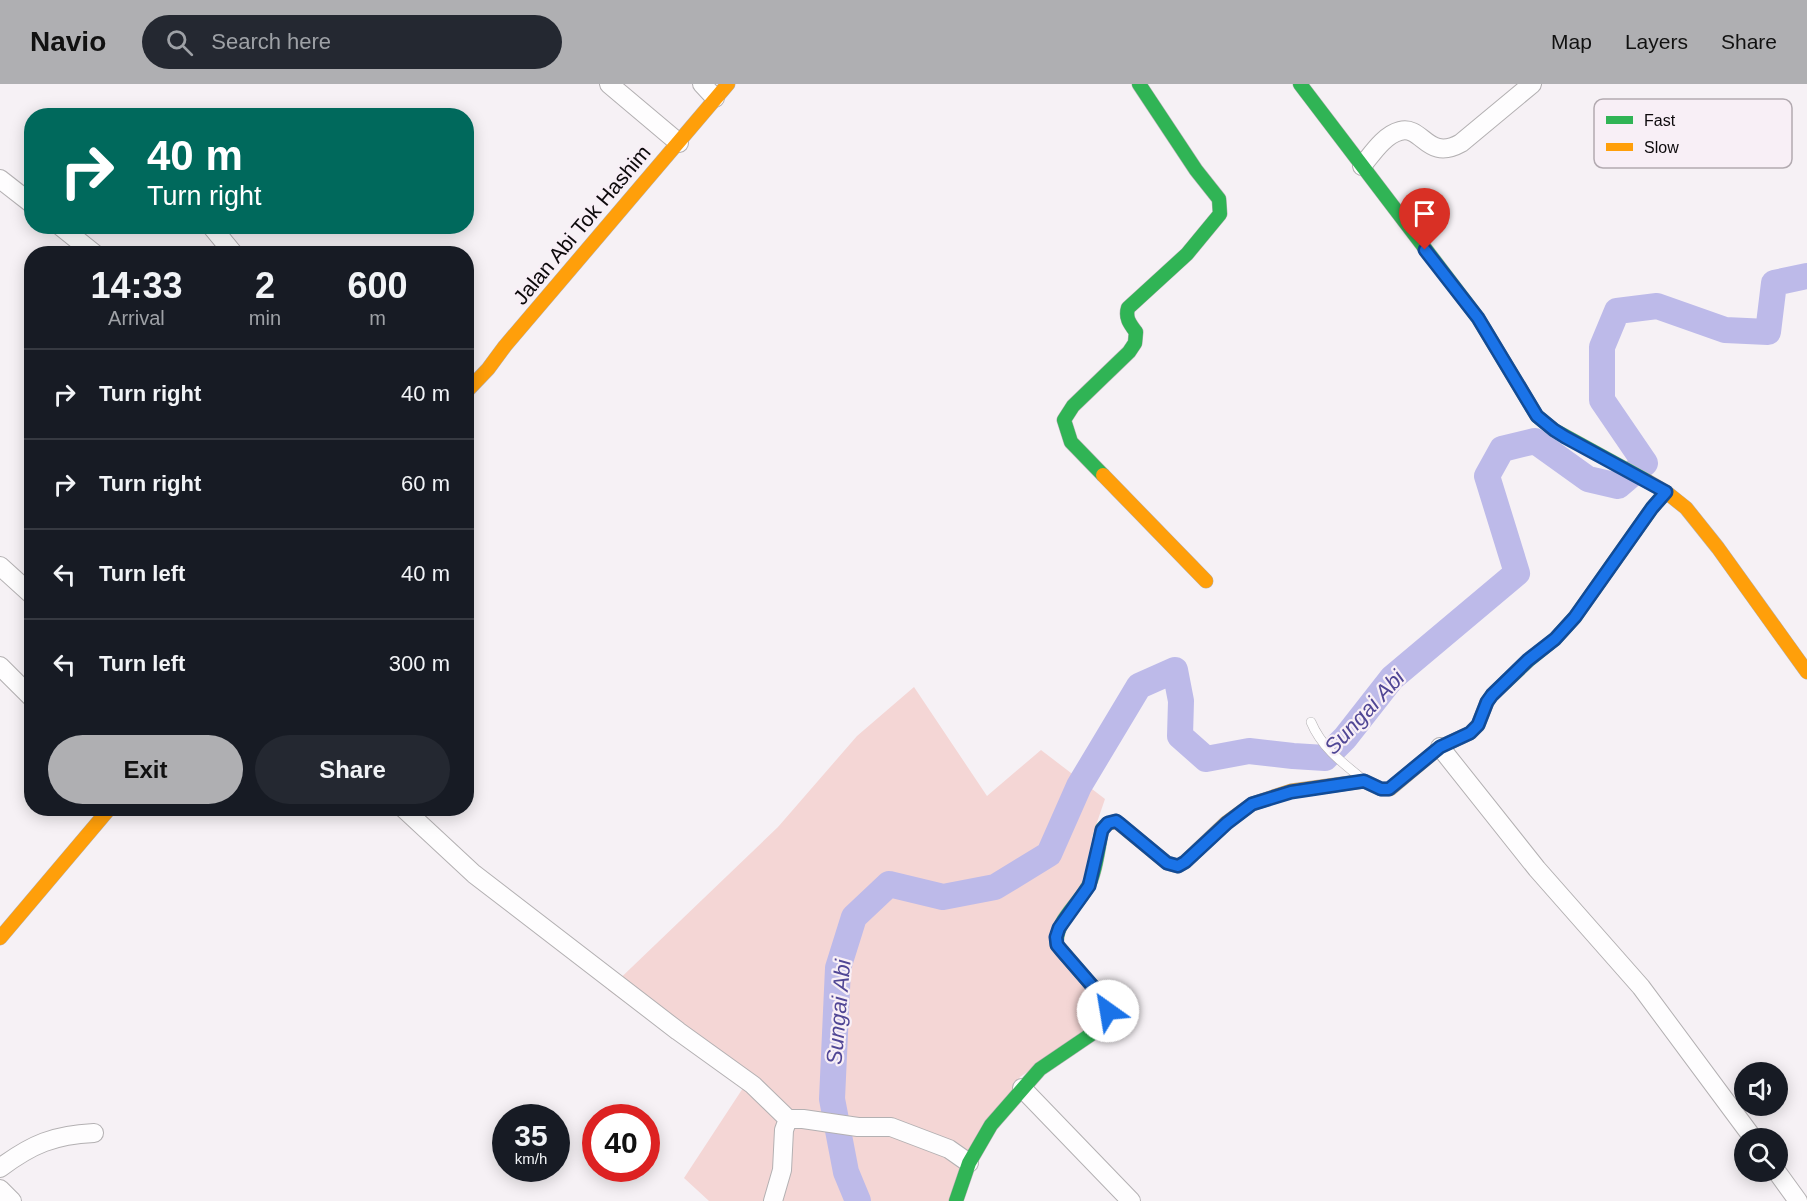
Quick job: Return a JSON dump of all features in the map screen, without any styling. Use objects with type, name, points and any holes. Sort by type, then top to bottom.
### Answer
[{"type":"street","points":[[609,84],[679,143]]},
{"type":"street","points":[[702,84],[715,98]]},
{"type":"street","name":"Jalan Abi Tok Hashim","points":[[474,384],[728,84]]},
{"type":"street","points":[[1139,84],[1196,170],[1219,199],[1220,214],[1187,254],[1128,308],[1126,314],[1136,332],[1135,343],[1129,352],[1073,405],[1064,420],[1071,442],[1206,581]]},
{"type":"street","points":[[1300,84],[1478,318],[1537,416],[1554,430],[1666,492],[1686,508],[1807,672]]},
{"type":"street","points":[[1362,166],[1381,143],[1396,132],[1403,130],[1412,132],[1436,148],[1451,148],[1461,143],[1532,84]]},
{"type":"street","points":[[0,179],[24,198]]},
{"type":"street","points":[[70,234],[85,246]]},
{"type":"street","points":[[218,234],[227,246]]},
{"type":"street","points":[[956,1201],[969,1163],[991,1125],[1040,1069],[1096,1031],[1107,1017],[1108,1004],[1057,945],[1056,937],[1059,928],[1089,886],[1102,830],[1108,823],[1116,821],[1167,863],[1178,866],[1252,804],[1291,792],[1364,781],[1381,789],[1389,789],[1440,747],[1470,733],[1478,725],[1492,695],[1528,660],[1555,639],[1575,617],[1652,508],[1666,492]]},
{"type":"street","points":[[0,566],[24,588]]},
{"type":"street","points":[[0,666],[24,690]]},
{"type":"street","points":[[1440,747],[1537,869],[1641,987],[1746,1128]]},
{"type":"street","points":[[0,938],[103,816]]},
{"type":"street","points":[[412,816],[474,874],[796,1119],[858,1127],[891,1127],[949,1149],[969,1163]]},
{"type":"street","points":[[1022,1088],[1131,1201]]},
{"type":"street","points":[[773,1201],[782,1170],[784,1130],[796,1119]]},
{"type":"street","points":[[0,1168],[21,1152],[45,1142],[70,1134],[94,1133]]},
{"type":"street","points":[[1785,1182],[1798,1201]]},
{"type":"street","points":[[0,1189],[12,1201]]},
{"type":"lane","points":[[1311,722],[1317,736],[1337,759],[1364,781]]},
{"type":"shaded area","points":[[914,687],[987,796],[1041,750],[1105,799],[1093,834],[1081,890],[1049,937],[1105,1001],[1095,1027],[1020,1077],[951,1201],[709,1201],[684,1178],[743,1088],[608,990],[778,827],[857,736]]},
{"type":"waterway","name":"Sungai Abi","points":[[858,1201],[846,1172],[832,1099],[838,968],[854,917],[889,884],[943,897],[995,887],[1049,854],[1079,786],[1139,686],[1175,670],[1181,701],[1180,736],[1206,759],[1249,751],[1325,758],[1345,738],[1392,678],[1517,573],[1487,476],[1502,449],[1535,441],[1588,479],[1618,486],[1645,463],[1602,400],[1602,347],[1617,311],[1657,306],[1725,330],[1768,332],[1774,283],[1807,276]]},
{"type":"traffic: fast","points":[[1103,475],[1071,442],[1064,420],[1073,406],[1129,352],[1135,343],[1136,332],[1130,324],[1128,308],[1187,254],[1220,214],[1219,199],[1196,170],[1139,84]]},
{"type":"traffic: fast","points":[[1300,84],[1478,318],[1537,416],[1554,430],[1647,481]]},
{"type":"traffic: fast","points":[[1487,702],[1529,660],[1555,639],[1575,617],[1652,508],[1666,492]]},
{"type":"traffic: fast","points":[[956,1201],[969,1163],[991,1125],[1040,1069],[1096,1031],[1107,1017],[1108,1004],[1057,945],[1059,929],[1090,883],[1102,829],[1107,824]]},
{"type":"traffic: slow","points":[[474,384],[728,84]]},
{"type":"traffic: slow","points":[[1103,475],[1206,581]]},
{"type":"traffic: slow","points":[[1647,481],[1686,508],[1718,548],[1807,672]]},
{"type":"traffic: slow","points":[[1107,824],[1116,821],[1167,863],[1178,866],[1226,823],[1252,804],[1291,791],[1364,781],[1381,789],[1390,789],[1440,747],[1470,733],[1478,725],[1487,702]]},
{"type":"traffic: slow","points":[[0,938],[103,816]]},
{"type":"route","points":[[1108,1011],[1108,1004],[1057,945],[1056,937],[1059,928],[1086,893],[1102,830],[1108,823],[1116,821],[1157,856],[1167,863],[1178,866],[1252,804],[1291,792],[1364,781],[1381,789],[1389,789],[1440,747],[1470,733],[1478,725],[1492,695],[1528,660],[1555,639],[1575,617],[1652,508],[1666,492],[1565,437],[1537,416],[1478,318],[1425,250]]}]
